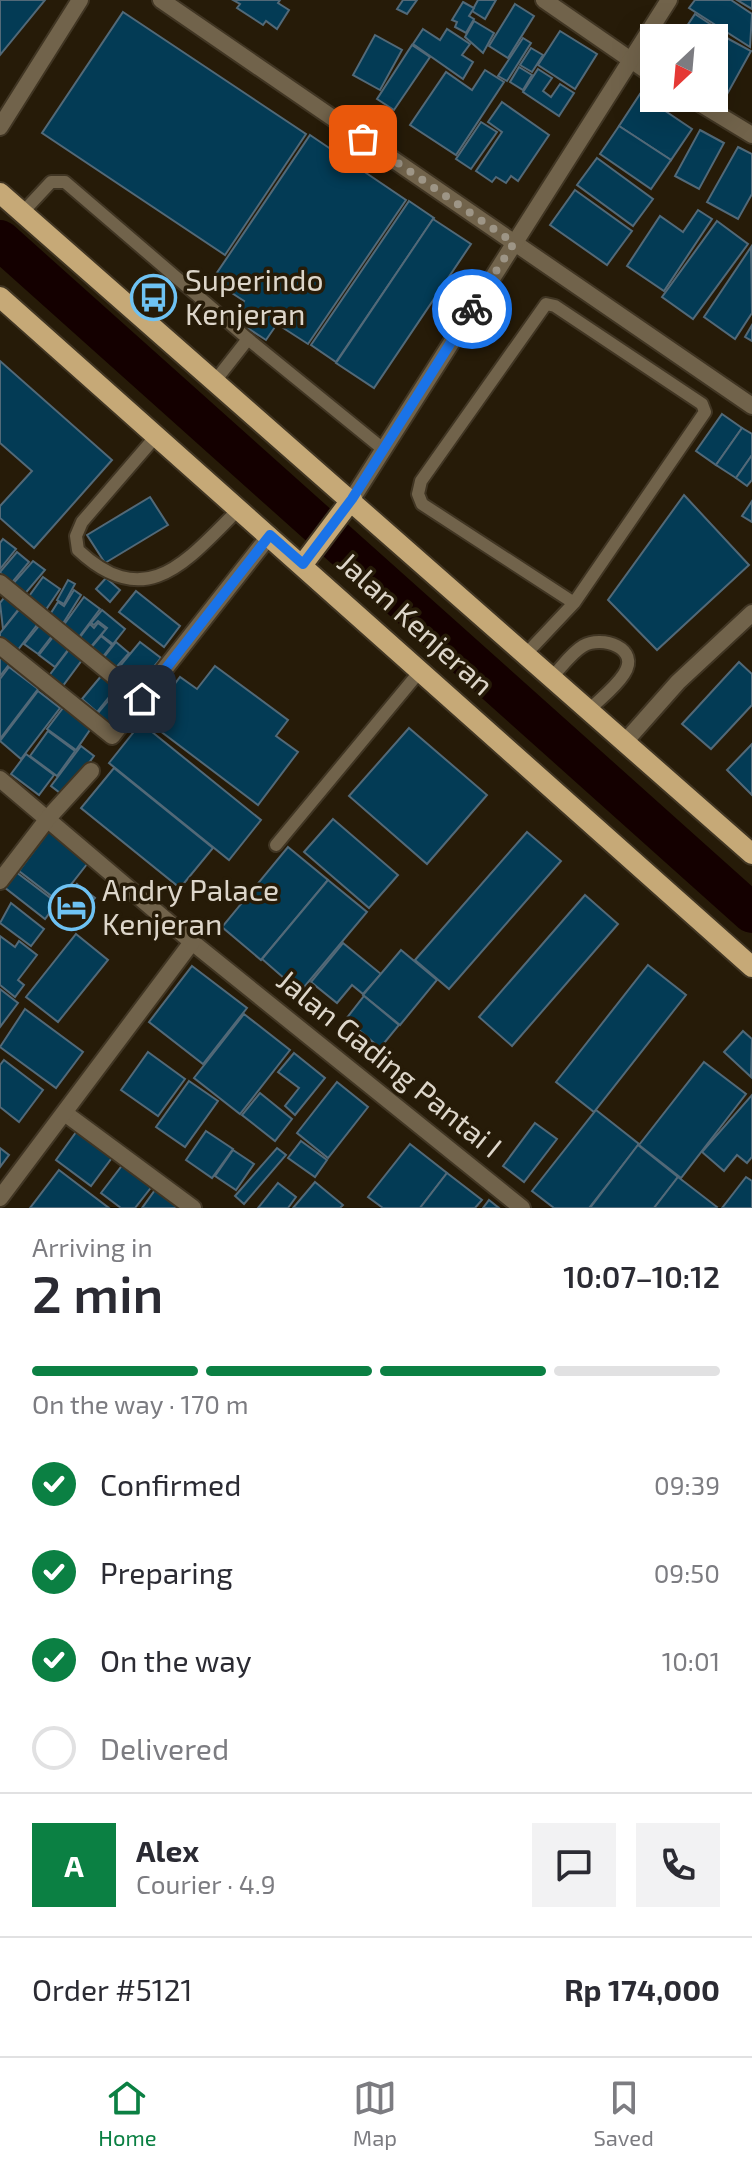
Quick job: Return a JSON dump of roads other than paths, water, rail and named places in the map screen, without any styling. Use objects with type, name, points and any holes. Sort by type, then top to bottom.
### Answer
[{"type":"main road","name":"Jalan Kenjeran","points":[[0,193],[752,854]]},
{"type":"main road","name":"Jalan Kenjeran","points":[[0,297],[239,509],[304,562],[752,967]]},
{"type":"main road","points":[[304,562],[351,501]]},
{"type":"street","points":[[0,127],[80,0]]},
{"type":"street","points":[[161,0],[752,406]]},
{"type":"street","points":[[544,0],[640,67]]},
{"type":"street","points":[[351,501],[669,0]]},
{"type":"street","points":[[714,112],[752,135]]},
{"type":"street","points":[[0,646],[112,736],[270,535]]},
{"type":"street","points":[[0,583],[142,699]]},
{"type":"street","points":[[624,743],[678,682],[752,613]]},
{"type":"street","points":[[0,881],[49,817],[91,771]]},
{"type":"street","name":"Jalan Gading Pantai I","points":[[0,779],[49,817],[192,942],[522,1208]]},
{"type":"street","points":[[0,1198],[192,942]]},
{"type":"street","points":[[66,1114],[193,1208]]},
{"type":"lane","points":[[23,212],[51,182],[65,182],[248,339],[383,449]]},
{"type":"lane","points":[[525,655],[574,603],[705,412],[702,404],[555,306],[546,304],[421,481],[418,494],[422,504],[574,603]]},
{"type":"lane","points":[[215,381],[248,339]]},
{"type":"lane","points":[[157,435],[82,522],[76,536],[78,550],[97,568],[118,578],[166,575],[239,509]]},
{"type":"lane","points":[[551,678],[582,647],[596,642],[610,641],[626,652],[629,661],[625,673],[588,711]]},
{"type":"lane","points":[[276,845],[421,670]]},
{"type":"waterway","points":[[0,240],[752,913]]},
{"type":"place","name":"Superindo Kenjeran","points":[[154,298]]},
{"type":"place","name":"Andry Palace Kenjeran","points":[[71,908]]}]
